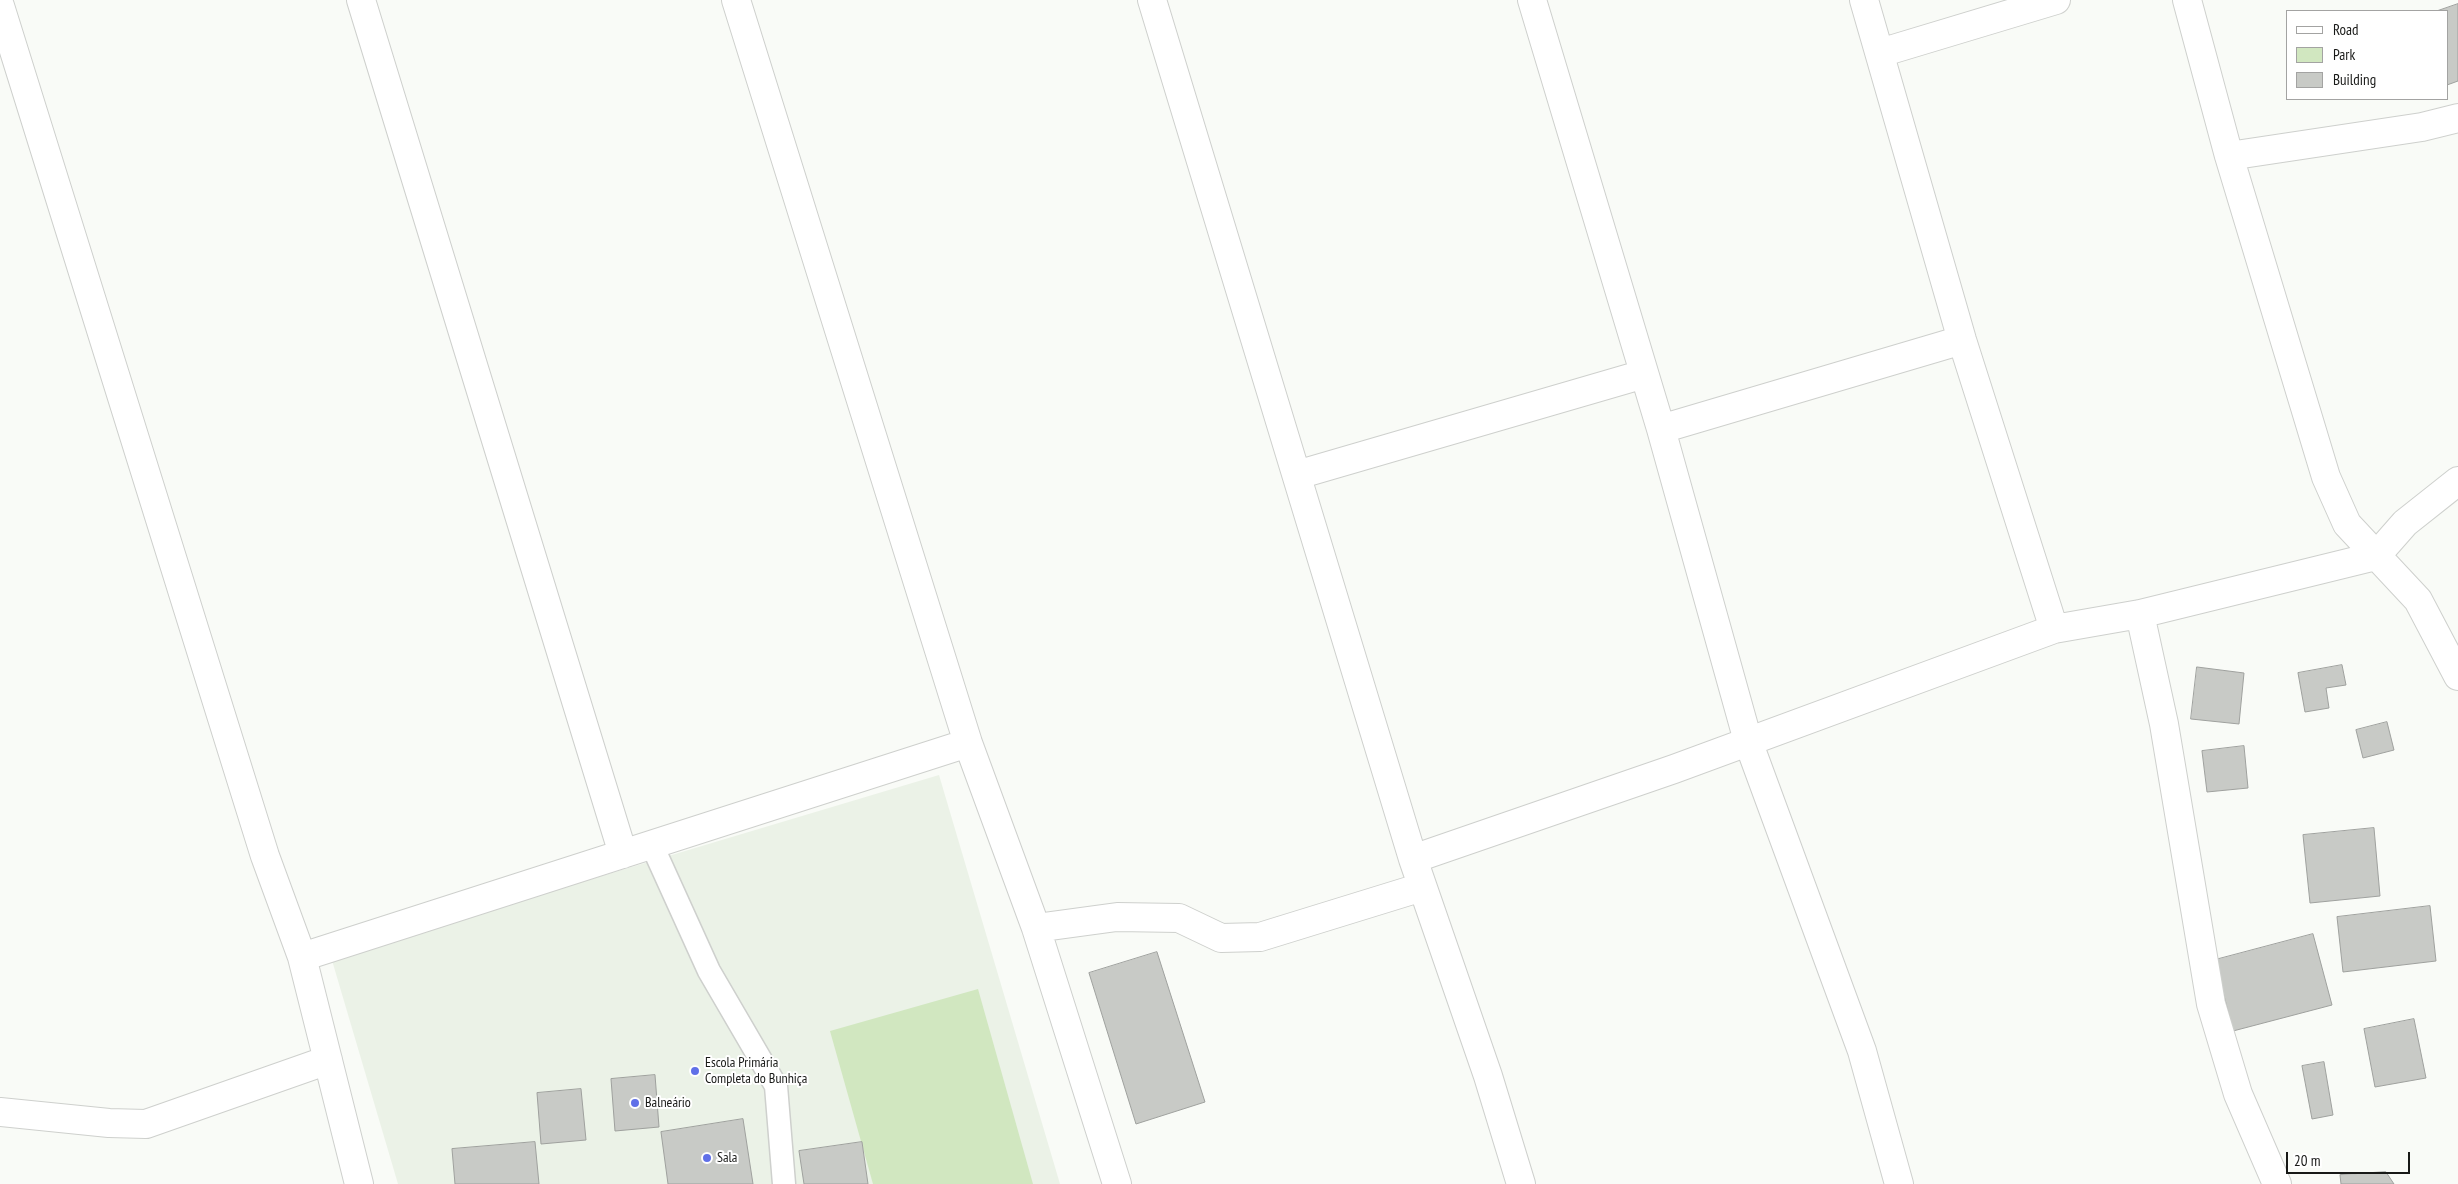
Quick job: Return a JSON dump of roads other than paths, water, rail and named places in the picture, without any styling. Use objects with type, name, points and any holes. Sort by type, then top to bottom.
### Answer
[{"type":"street","points":[[361,0],[623,854]]},
{"type":"street","points":[[736,0],[968,743],[1036,928],[1118,1184]]},
{"type":"street","points":[[1152,0],[1413,859],[1488,1076],[1521,1184]]},
{"type":"street","points":[[1532,0],[1661,429],[1748,741],[1862,1050],[1899,1184]]},
{"type":"street","points":[[1864,0],[1962,340],[2054,629]]},
{"type":"street","points":[[1880,52],[2056,0]]},
{"type":"street","points":[[2187,0],[2229,156],[2326,477],[2347,524],[2418,600],[2458,676]]},
{"type":"street","points":[[0,6],[262,847],[302,957],[359,1184]]},
{"type":"street","points":[[2229,156],[2422,127],[2458,118]]},
{"type":"street","points":[[1661,429],[1962,340]]},
{"type":"street","points":[[1297,475],[1644,374]]},
{"type":"street","points":[[1413,859],[1748,741],[2054,629],[2140,614],[2376,556],[2405,522],[2458,481]]},
{"type":"street","points":[[2140,614],[2164,724],[2211,1004],[2238,1094],[2276,1184]]},
{"type":"street","points":[[302,957],[623,854],[651,843],[968,743]]},
{"type":"street","points":[[1036,928],[1117,918],[1178,918],[1222,938],[1260,938],[1422,887]]},
{"type":"street","points":[[0,1112],[109,1123],[146,1124],[328,1060]]},
{"type":"lane","points":[[651,843],[709,971],[776,1086],[784,1184]]},
{"type":"place","name":"Escola Primária Completa do Bunhiça","points":[[695,1071]]},
{"type":"place","name":"Balneário","points":[[635,1103]]},
{"type":"place","name":"Sala","points":[[707,1158]]}]
